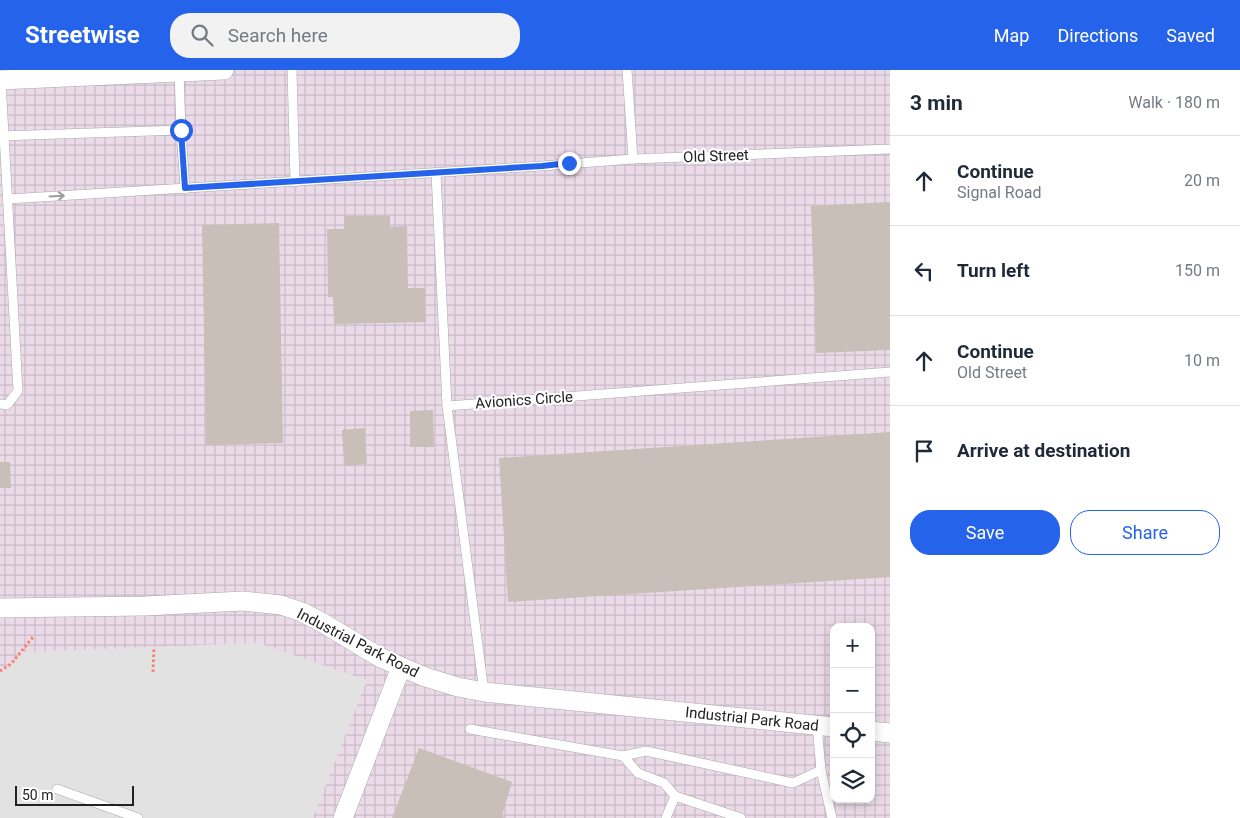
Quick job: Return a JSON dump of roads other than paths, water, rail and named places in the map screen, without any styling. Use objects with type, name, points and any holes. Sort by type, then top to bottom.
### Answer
[{"type":"street","points":[[1,80],[224,70]]},
{"type":"street","name":"Industrial Park Road","points":[[0,608],[145,606],[243,601],[281,605],[302,612],[324,623],[381,658],[424,678],[458,687],[484,692],[825,726]]},
{"type":"street","points":[[344,818],[401,667]]},
{"type":"street","points":[[875,731],[890,733]]},
{"type":"lane","points":[[292,70],[295,182]]},
{"type":"lane","points":[[627,70],[633,159]]},
{"type":"lane","points":[[179,72],[185,188]]},
{"type":"lane","points":[[0,404],[7,405],[18,391],[8,199],[2,136],[1,80]]},
{"type":"lane","points":[[2,136],[181,130]]},
{"type":"lane","name":"Old Street","points":[[8,199],[633,159],[890,149]]},
{"type":"lane","points":[[436,173],[448,406],[484,692]]},
{"type":"lane","name":"Avionics Circle","points":[[448,406],[890,372]]},
{"type":"lane","points":[[825,726],[820,770],[832,818]]},
{"type":"lane","points":[[470,729],[623,756],[646,751],[792,783],[820,770]]},
{"type":"lane","points":[[623,756],[638,773],[664,783],[675,796],[741,818]]},
{"type":"lane","points":[[57,789],[138,818]]},
{"type":"lane","points":[[666,818],[675,796]]}]
